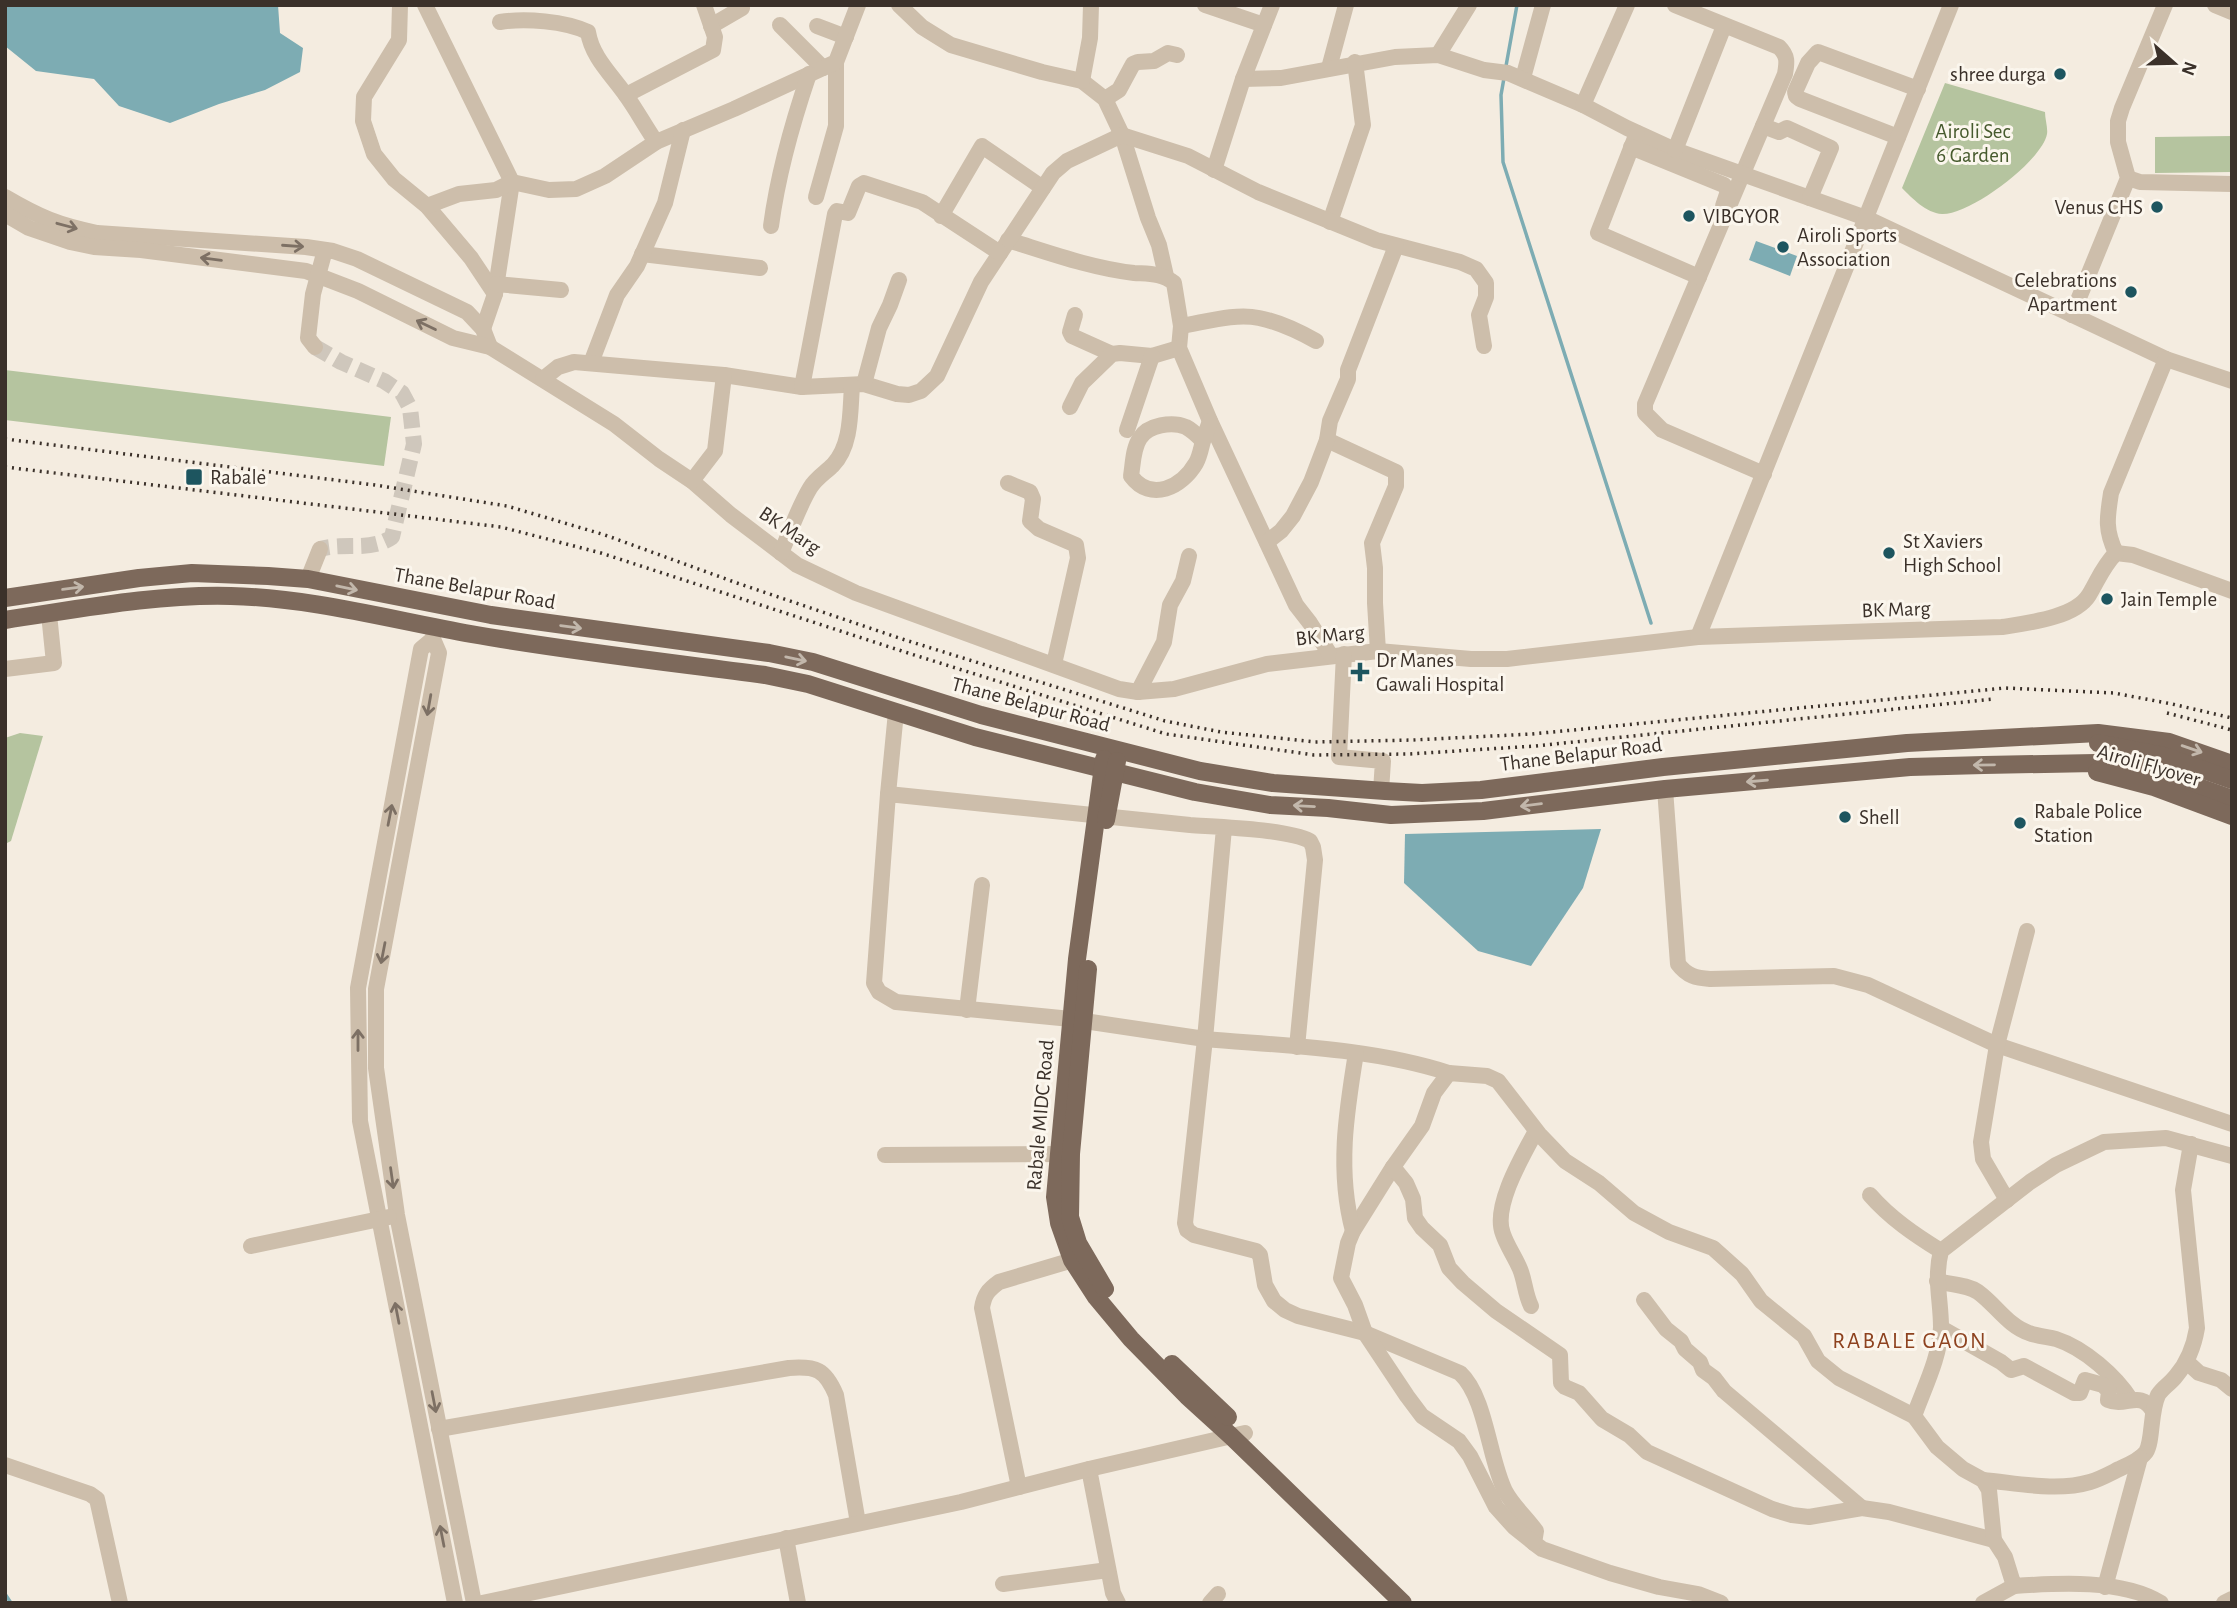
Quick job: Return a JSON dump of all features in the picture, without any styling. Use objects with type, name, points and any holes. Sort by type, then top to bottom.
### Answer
[{"type":"main road","name":"Thane Belapur Road","points":[[5,598],[192,573],[307,579],[491,615],[769,653],[813,662],[970,712],[1222,775],[1273,783],[1381,791],[1422,793],[1481,789],[1663,767],[1907,743],[2053,736]]},
{"type":"main road","points":[[5,620],[142,600],[231,596],[304,601],[434,633],[765,675],[808,684],[975,737],[1219,797],[1270,805],[1391,815],[1483,811],[1665,789],[1910,767],[2095,763],[2146,769],[2232,799]]},
{"type":"main road","points":[[2053,736],[2098,733],[2154,738],[2232,764]]},
{"type":"main road","name":"Airoli Flyover","points":[[2053,736],[2151,752],[2232,780]]},
{"type":"main road","name":"Rabale MIDC Road","points":[[1113,749],[1101,816],[1087,972],[1077,1019],[1065,1154],[1070,1217],[1078,1243],[1079,1258],[1100,1282],[1130,1329],[1238,1434],[1403,1603]]},
{"type":"main road","name":"Airoli Flyover","points":[[2052,764],[2094,771],[2141,784],[2232,816]]},
{"type":"main road","name":"Rabale MIDC Road","points":[[1313,1510],[1418,1603]]},
{"type":"street","points":[[400,5],[399,40],[364,97],[363,121],[374,154],[394,179],[427,206],[495,289]]},
{"type":"street","points":[[425,5],[512,182],[495,289],[482,329]]},
{"type":"street","points":[[626,95],[713,50],[715,37],[704,5]]},
{"type":"street","points":[[771,226],[776,186],[793,123],[823,68],[846,37],[859,5]]},
{"type":"street","points":[[900,5],[922,27],[951,45],[1082,81],[1104,99],[1122,135],[1139,192],[1160,246],[1166,276]]},
{"type":"street","points":[[1082,81],[1090,38],[1091,5]]},
{"type":"street","points":[[1205,5],[1264,25]]},
{"type":"street","points":[[1214,170],[1243,79],[1272,5]]},
{"type":"street","points":[[1329,68],[1346,5]]},
{"type":"street","points":[[1438,55],[1469,5]]},
{"type":"street","points":[[1516,75],[1543,5]]},
{"type":"street","points":[[1584,105],[1628,5]]},
{"type":"street","points":[[1675,5],[1779,47],[1786,54],[1787,62],[1785,74],[1645,404],[1645,413],[1662,430],[1764,474]]},
{"type":"street","points":[[1698,637],[1951,5]]},
{"type":"street","points":[[2072,315],[2128,178],[2118,142],[2118,121],[2165,5]]},
{"type":"street","points":[[2215,5],[2232,12]]},
{"type":"street","points":[[711,26],[741,8]]},
{"type":"street","points":[[500,22],[519,19],[579,27],[588,32],[590,45],[596,55],[656,142]]},
{"type":"street","points":[[780,25],[823,68],[836,126],[816,197]]},
{"type":"street","points":[[817,26],[846,37]]},
{"type":"street","points":[[1679,156],[1724,26]]},
{"type":"street","points":[[1104,99],[1119,90],[1133,64],[1154,61],[1168,52],[1177,55]]},
{"type":"street","points":[[1898,137],[1800,99],[1795,92],[1808,62],[1818,52],[1918,89]]},
{"type":"street","points":[[1243,79],[1280,78],[1355,62],[1438,55],[1484,70],[1516,75],[1584,105],[1634,140],[1866,218],[2166,359],[2232,381]]},
{"type":"street","points":[[1330,222],[1363,125],[1355,62]]},
{"type":"street","points":[[427,206],[459,194],[496,190],[512,182],[549,190],[576,189],[605,176],[656,142],[823,68]]},
{"type":"street","points":[[1763,125],[1779,132],[1787,128],[1831,148],[1810,198]]},
{"type":"street","points":[[591,363],[617,295],[637,266],[665,203],[683,130]]},
{"type":"street","points":[[543,379],[558,367],[573,362],[724,375],[802,387],[858,385],[909,395],[921,391],[937,376],[981,282],[1053,173],[1067,161],[1122,135],[1188,156],[1258,192],[1330,222],[1396,246],[1460,262],[1476,269],[1486,283],[1486,297],[1479,315],[1484,346]]},
{"type":"street","points":[[1634,140],[1598,233],[1699,277]]},
{"type":"street","points":[[941,216],[982,146],[1043,188]]},
{"type":"street","points":[[1679,156],[1724,185],[1728,191],[1709,236]]},
{"type":"street","points":[[2128,178],[2140,181],[2232,184]]},
{"type":"street","points":[[802,387],[836,212],[848,213],[855,191],[864,183],[922,202],[941,216],[1004,246],[1130,272],[1166,276],[1174,283],[1181,326],[1179,348],[1210,421],[1296,605],[1337,655],[1339,757],[1384,761],[1381,791]]},
{"type":"street","points":[[5,197],[35,215],[62,226],[97,233],[325,250],[357,260],[467,312],[482,329],[490,346]]},
{"type":"street","points":[[5,214],[29,228],[69,242],[306,271],[358,291],[453,338],[490,346]]},
{"type":"street","points":[[1267,542],[1281,531],[1293,516],[1311,482],[1327,440],[1330,421],[1348,379],[1348,370],[1396,246]]},
{"type":"street","points":[[315,347],[308,338],[313,294],[325,250]]},
{"type":"street","points":[[642,254],[760,268]]},
{"type":"street","points":[[781,553],[808,491],[815,480],[832,465],[843,448],[858,385],[899,280]]},
{"type":"street","points":[[495,289],[561,290]]},
{"type":"street","points":[[1074,315],[1070,332],[1072,336],[1112,354],[1152,356],[1179,348]]},
{"type":"street","points":[[1181,326],[1236,317],[1258,317],[1293,328],[1317,341]]},
{"type":"street","name":"BK Marg","points":[[490,346],[614,424],[692,481],[731,515],[797,565],[856,593],[1119,689],[1138,692],[1174,690],[1267,664],[1378,651],[1471,659],[1507,659],[1698,637],[2002,627],[2043,620],[2078,608],[2088,597],[2105,564],[2116,553]]},
{"type":"street","points":[[1070,407],[1082,383],[1112,354]]},
{"type":"street","points":[[1127,430],[1152,356]]},
{"type":"street","points":[[2166,359],[2111,493],[2107,516],[2108,536],[2116,553],[2133,555],[2232,591]]},
{"type":"street","points":[[692,481],[715,451],[724,375]]},
{"type":"street","points":[[1203,441],[1188,428],[1180,425],[1156,426],[1146,430],[1137,444],[1131,476],[1139,485],[1156,492],[1163,491],[1189,473],[1199,457],[1210,421]]},
{"type":"street","points":[[1327,440],[1396,472],[1396,486],[1372,543],[1378,651]]},
{"type":"street","points":[[1008,483],[1030,492],[1033,499],[1030,521],[1076,545],[1078,558],[1054,664]]},
{"type":"street","points":[[307,579],[320,550]]},
{"type":"street","points":[[1138,692],[1164,642],[1170,605],[1183,581],[1189,556]]},
{"type":"street","points":[[5,669],[54,663],[49,614]]},
{"type":"street","points":[[434,633],[421,649],[358,988],[358,1068],[360,1121],[455,1603]]},
{"type":"street","points":[[434,633],[439,653],[376,989],[376,1068],[397,1215],[474,1603]]},
{"type":"street","points":[[897,712],[874,983],[879,992],[896,1002],[1077,1019],[1205,1039],[1356,1053],[1394,1059],[1449,1073],[1487,1076],[1497,1081],[1536,1131],[1565,1161],[1599,1183],[1634,1213],[1669,1232],[1713,1248],[1742,1274],[1761,1301],[1804,1336],[1818,1362],[1839,1378],[1914,1416],[1937,1447],[1963,1469],[1983,1480],[2061,1487],[2074,1485],[2100,1478],[2145,1453],[2150,1442],[2152,1411],[2164,1387],[2187,1362],[2195,1343],[2197,1328],[2183,1190],[2190,1144]]},
{"type":"street","points":[[1665,789],[1678,964],[1694,977],[1710,979],[1835,976],[1868,985],[1997,1045],[2232,1125]]},
{"type":"street","points":[[888,794],[1291,835],[1310,841],[1315,860],[1297,1047]]},
{"type":"street","points":[[1224,828],[1185,1223],[1188,1230],[1203,1238],[1256,1251],[1260,1255],[1269,1295],[1285,1310],[1365,1333],[1451,1367],[1466,1378],[1479,1407],[1506,1493],[1536,1531],[1534,1543]]},
{"type":"street","points":[[967,1010],[982,885]]},
{"type":"street","points":[[372,916],[390,919]]},
{"type":"street","points":[[2007,1200],[1983,1159],[1981,1142],[1997,1045],[2027,931]]},
{"type":"street","points":[[1353,1231],[1346,1203],[1343,1173],[1346,1116],[1356,1053]]},
{"type":"street","points":[[358,1068],[376,1068]]},
{"type":"street","points":[[1449,1073],[1434,1093],[1422,1126],[1353,1231],[1348,1243],[1341,1278],[1365,1333],[1422,1416],[1459,1441],[1470,1456],[1496,1507],[1514,1527],[1534,1543],[1542,1549],[1611,1573],[1659,1587],[1698,1594],[1721,1603]]},
{"type":"street","points":[[1531,1306],[1523,1276],[1500,1223],[1513,1179],[1536,1131]]},
{"type":"street","points":[[1914,1416],[1928,1378],[1941,1328],[1937,1281],[1941,1251],[2056,1165],[2104,1142],[2166,1138],[2232,1156]]},
{"type":"street","points":[[885,1155],[1065,1154]]},
{"type":"street","points":[[1394,1167],[1406,1183],[1413,1199],[1415,1218],[1440,1245],[1449,1268],[1496,1311],[1560,1355],[1561,1383],[1579,1393],[1602,1419],[1629,1436],[1647,1452],[1792,1516],[1809,1517],[1862,1508],[1888,1512],[1994,1540]]},
{"type":"street","points":[[1870,1195],[1883,1210],[1941,1251]]},
{"type":"street","points":[[251,1246],[397,1215]]},
{"type":"street","points":[[1019,1487],[982,1308],[984,1297],[988,1289],[999,1282],[1079,1258]]},
{"type":"street","points":[[1937,1281],[1963,1285],[1976,1291],[2000,1314],[2030,1334],[2039,1334],[2067,1344],[2098,1363],[2116,1379],[2131,1400]]},
{"type":"street","points":[[1644,1300],[1666,1329],[1700,1362],[1703,1370],[1714,1378],[1724,1391],[1862,1508]]},
{"type":"street","points":[[1941,1328],[2011,1370],[2024,1366],[2074,1393],[2080,1393],[2085,1380],[2103,1385],[2109,1391],[2108,1400],[2114,1403],[2141,1400],[2148,1403],[2152,1411]]},
{"type":"street","points":[[2187,1362],[2199,1373],[2221,1380],[2232,1389]]},
{"type":"street","points":[[439,1429],[807,1367],[829,1379],[836,1395],[858,1523]]},
{"type":"street","points":[[482,1603],[961,1502],[1238,1434]]},
{"type":"street","points":[[2105,1587],[2140,1458]]},
{"type":"street","points":[[5,1465],[90,1494],[97,1499],[120,1603]]},
{"type":"street","points":[[1088,1469],[1108,1570],[1118,1603]]},
{"type":"street","points":[[1983,1480],[1992,1499],[1994,1540],[2005,1557],[2014,1586]]},
{"type":"street","points":[[786,1538],[798,1603]]},
{"type":"street","points":[[1003,1584],[1108,1570]]},
{"type":"street","points":[[1983,1603],[2014,1586],[2072,1583],[2134,1590],[2161,1603]]},
{"type":"street","points":[[2224,1603],[2232,1599]]},
{"type":"green space","name":"Airoli Sec 6 Garden","points":[[1945,83],[2045,112],[2047,134],[2032,158],[2003,184],[1970,206],[1942,214],[1925,208],[1902,188]]},
{"type":"green space","points":[[2232,136],[2232,172],[2155,173],[2155,137]]},
{"type":"green space","points":[[5,370],[391,417],[384,466],[5,420]]},
{"type":"green space","points":[[20,733],[43,736],[11,841],[5,844],[5,738]]},
{"type":"water","points":[[5,5],[278,5],[280,33],[303,48],[300,72],[265,90],[170,123],[119,106],[94,79],[36,71],[5,46]]},
{"type":"water","points":[[1756,241],[1797,256],[1790,276],[1749,260]]},
{"type":"water","points":[[1601,829],[1583,888],[1531,966],[1478,951],[1404,883],[1405,834]]},
{"type":"waterway","points":[[1506,66],[1517,5]]},
{"type":"waterway","points":[[1504,78],[1501,95],[1503,162],[1651,623]]},
{"type":"waterway","points":[[5,1594],[11,1603]]},
{"type":"tunnel","points":[[315,347],[384,381],[402,393],[410,408],[414,444],[392,537],[367,546],[320,549]]},
{"type":"railway","points":[[5,439],[375,485],[507,506],[605,535],[902,639],[1165,721],[1221,732],[1315,742],[1532,734],[2005,688],[2114,693],[2232,718]]},
{"type":"railway","points":[[5,467],[501,527],[601,553],[1166,734],[1314,755],[1409,754],[1535,746],[1994,699]]},
{"type":"railway","points":[[2167,713],[2232,730]]},
{"type":"place","name":"shree durga","points":[[2060,74]]},
{"type":"place","name":"Venus CHS","points":[[2157,207]]},
{"type":"place","name":"VIBGYOR","points":[[1689,216]]},
{"type":"place","name":"Airoli Sports Association","points":[[1783,247]]},
{"type":"place","name":"Celebrations Apartment","points":[[2131,292]]},
{"type":"place","name":"Rabale","points":[[194,477]]},
{"type":"place","name":"St Xaviers High School","points":[[1889,553]]},
{"type":"place","name":"Jain Temple","points":[[2107,599]]},
{"type":"place","name":"Dr Manes Gawali Hospital","points":[[1360,672]]},
{"type":"place","name":"Shell","points":[[1845,817]]},
{"type":"place","name":"Rabale Police Station","points":[[2020,823]]},
{"type":"district","name":"RABALE GAON","points":[[1910,1340]]}]
